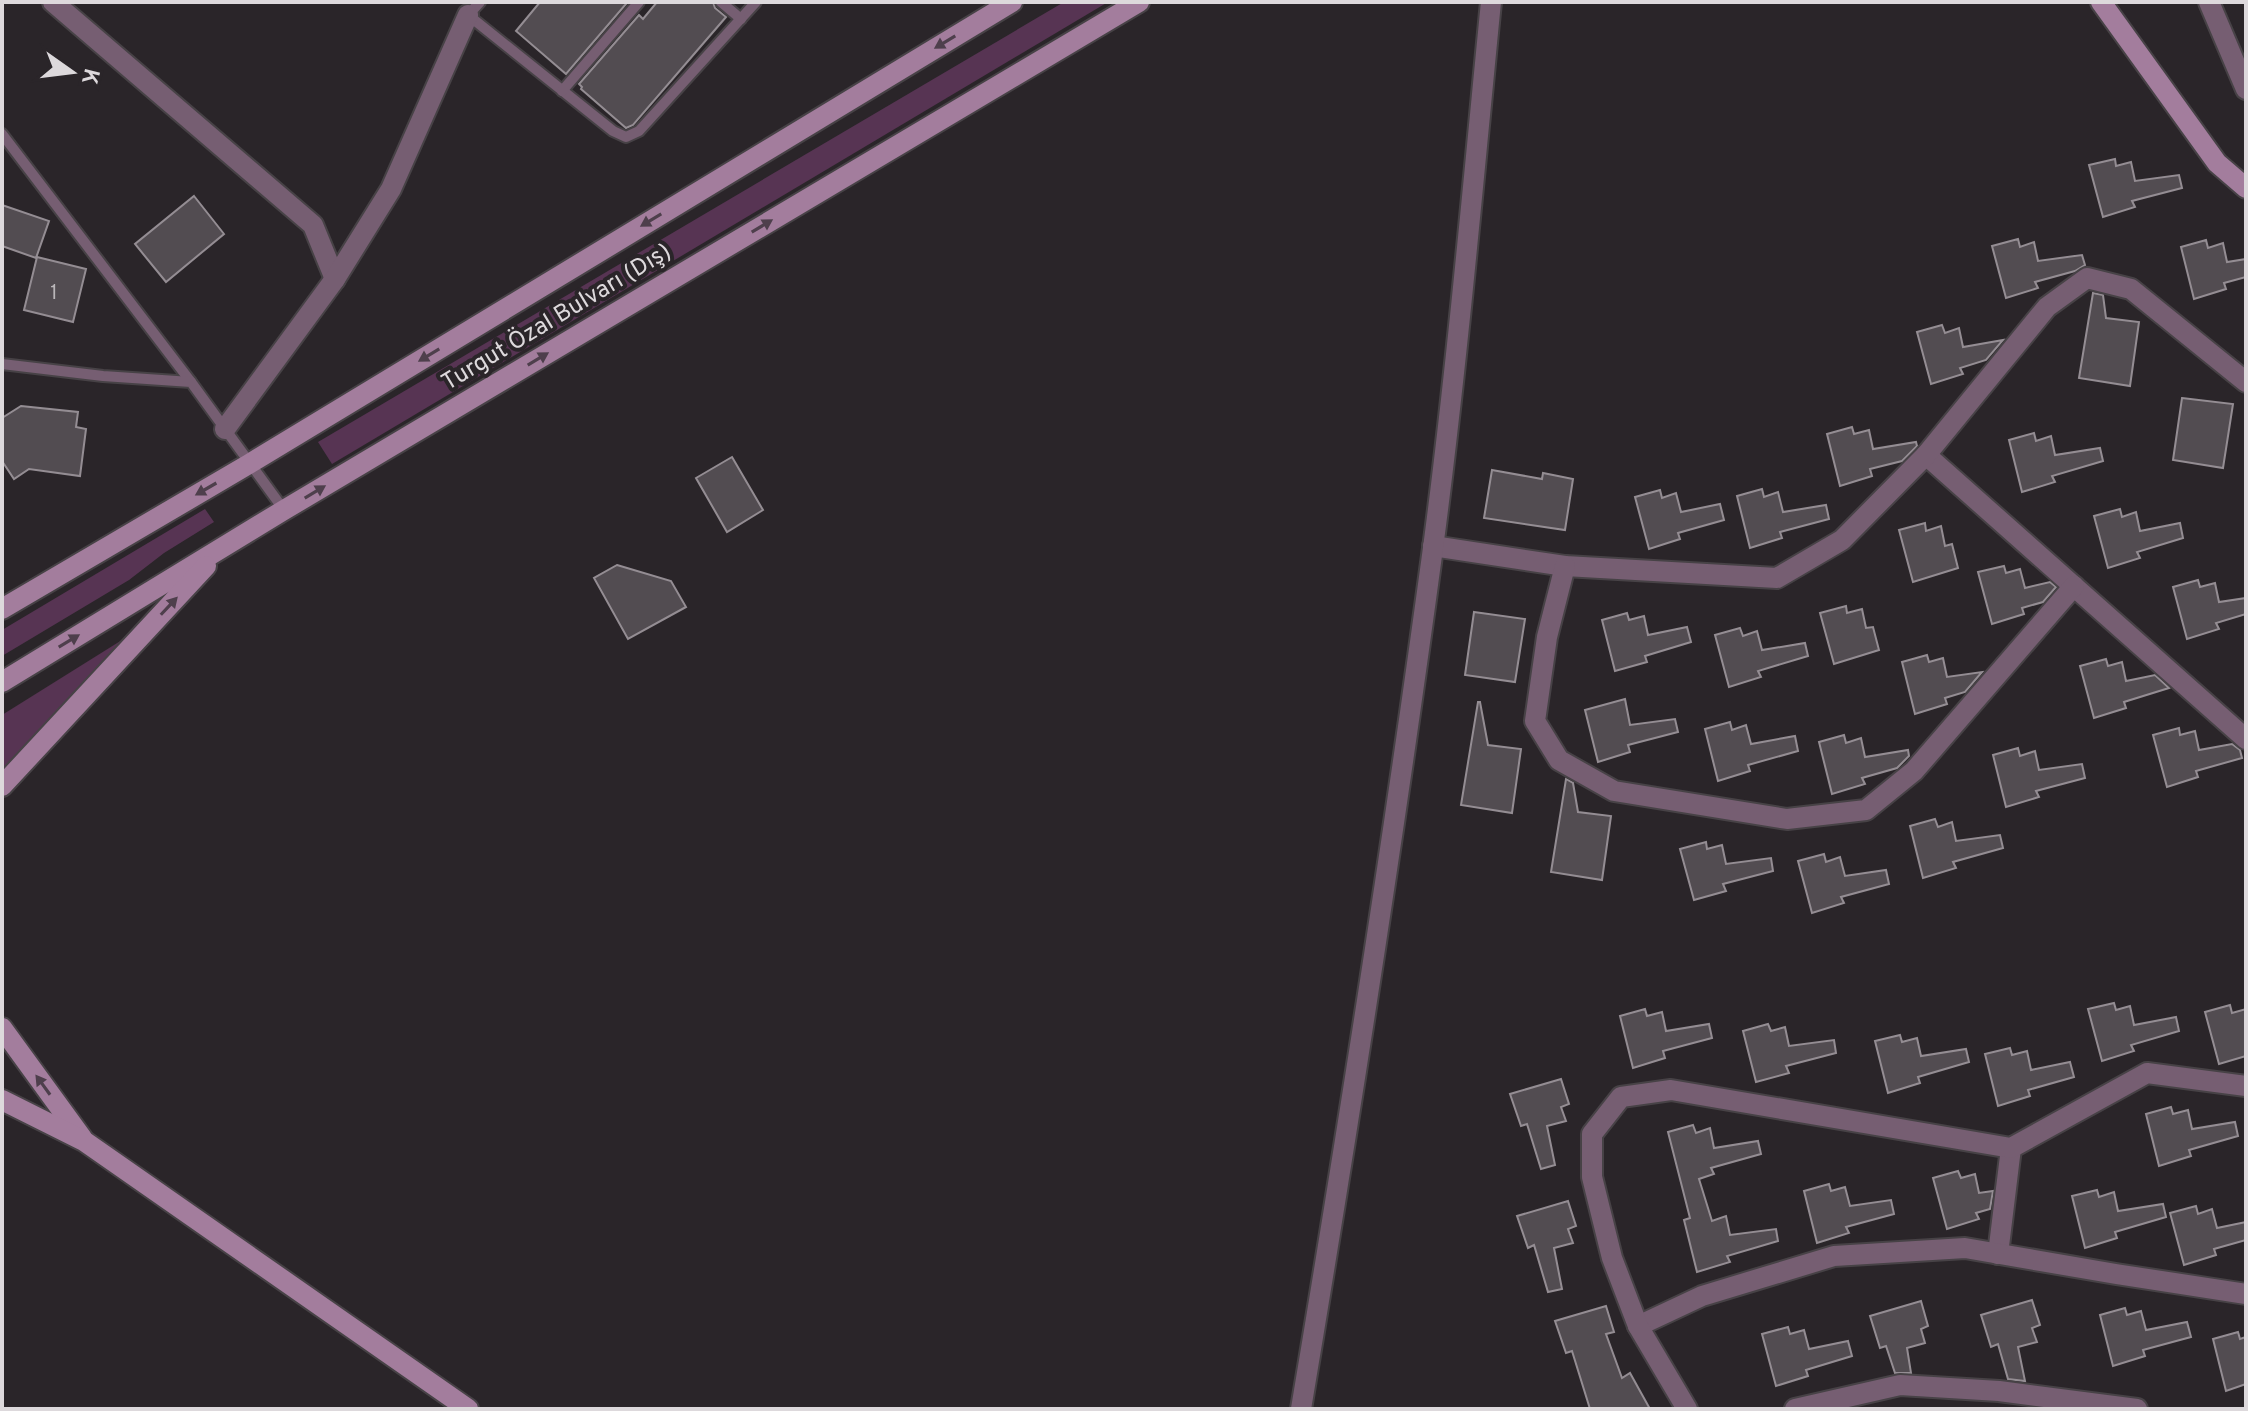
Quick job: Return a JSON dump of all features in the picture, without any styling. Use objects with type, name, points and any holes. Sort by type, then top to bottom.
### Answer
[{"type":"main road","name":"Turgut Özal Bulvarı (Dış)","points":[[2,609],[249,464],[1012,2]]},
{"type":"main road","name":"Turgut Özal Bulvarı (Dış)","points":[[2,682],[284,510],[1139,2]]},
{"type":"main road","points":[[2101,2],[2217,163],[2246,188]]},
{"type":"main road","points":[[2,786],[222,549]]},
{"type":"main road","points":[[2,1028],[84,1141]]},
{"type":"main road","points":[[2,1100],[84,1141],[468,1409]]},
{"type":"street","points":[[53,2],[313,225],[335,279]]},
{"type":"street","points":[[1301,1409],[1352,1104],[1433,546],[1491,2]]},
{"type":"street","points":[[2209,2],[2246,89]]},
{"type":"street","points":[[225,429],[335,279],[391,189],[474,9]]},
{"type":"street","points":[[1433,546],[1565,566],[1777,578],[1842,540],[1926,455],[2047,307],[2087,278],[2131,289],[2246,382]]},
{"type":"street","points":[[1926,455],[2246,739]]},
{"type":"street","points":[[1565,566],[1547,637],[1535,721],[1559,760],[1614,791],[1787,819],[1866,810],[1914,771],[2074,586]]},
{"type":"street","points":[[1687,1409],[1638,1326],[1612,1258],[1592,1177],[1592,1134],[1621,1097],[1671,1090],[2011,1148],[2147,1073],[2246,1086]]},
{"type":"street","points":[[1998,1254],[2011,1148]]},
{"type":"street","points":[[1638,1326],[1702,1296],[1834,1256],[1965,1248],[2246,1294]]},
{"type":"street","points":[[1795,1409],[1900,1385],[1999,1391],[2137,1409]]},
{"type":"lane","points":[[562,91],[639,2]]},
{"type":"lane","points":[[721,2],[741,19]]},
{"type":"lane","points":[[474,9],[562,91],[613,131],[626,137],[639,131],[756,2]]},
{"type":"lane","points":[[2,134],[284,510]]},
{"type":"lane","points":[[2,364],[191,382]]},
{"type":"shaded area","points":[[1064,2],[1108,2],[332,464],[318,442]]},
{"type":"shaded area","points":[[205,509],[214,522],[164,553],[129,580],[2,656],[2,630]]},
{"type":"shaded area","points":[[122,640],[2,777],[2,715]]},
{"type":"building","points":[[540,2],[626,4],[566,74],[516,31]]},
{"type":"building","points":[[657,2],[713,2],[715,8],[726,17],[633,125],[626,128],[579,84],[639,15],[643,19]]},
{"type":"building","points":[[2115,159],[2116,166],[2131,162],[2135,181],[2179,175],[2182,188],[2132,201],[2135,207],[2103,217],[2089,165]]},
{"type":"building","points":[[194,196],[224,234],[166,282],[135,244]]},
{"type":"building","points":[[2,205],[49,221],[36,258],[2,246]]},
{"type":"building","points":[[2018,239],[2020,247],[2034,242],[2038,261],[2082,255],[2085,265],[2075,271],[2035,282],[2038,288],[2006,298],[1992,246]]},
{"type":"building","points":[[2206,240],[2208,248],[2223,243],[2227,262],[2246,259],[2246,277],[2224,283],[2226,289],[2194,299],[2181,247]]},
{"type":"building","points":[[37,257],[86,269],[73,322],[24,310]]},
{"type":"building","points":[[2093,293],[2103,295],[2106,318],[2139,322],[2130,386],[2079,378]]},
{"type":"building","points":[[1942,325],[1945,333],[1959,328],[1963,347],[2003,340],[1986,360],[1960,368],[1963,374],[1931,384],[1917,332]]},
{"type":"building","points":[[2182,398],[2233,404],[2223,468],[2173,460]]},
{"type":"building","points":[[21,406],[78,412],[76,427],[86,429],[80,476],[29,469],[14,479],[2,461],[2,418]]},
{"type":"building","points":[[1852,427],[1854,434],[1869,430],[1873,449],[1916,442],[1917,446],[1902,461],[1870,469],[1872,476],[1840,486],[1827,434]]},
{"type":"building","points":[[2034,433],[2036,441],[2051,436],[2055,455],[2100,448],[2103,461],[2052,476],[2055,482],[2022,492],[2009,440]]},
{"type":"building","points":[[732,457],[763,510],[727,532],[696,478]]},
{"type":"building","points":[[1492,470],[1542,479],[1543,473],[1573,479],[1565,530],[1484,518]]},
{"type":"building","points":[[1762,489],[1764,497],[1778,492],[1783,512],[1826,505],[1829,519],[1780,532],[1782,538],[1750,548],[1737,496]]},
{"type":"building","points":[[1660,490],[1662,498],[1676,493],[1681,512],[1720,504],[1724,520],[1678,533],[1680,539],[1649,549],[1635,497]]},
{"type":"building","points":[[2120,509],[2122,517],[2136,512],[2140,531],[2180,523],[2183,538],[2137,552],[2140,558],[2108,568],[2094,516]]},
{"type":"building","points":[[1925,523],[1926,531],[1941,526],[1945,546],[1952,544],[1958,568],[1913,582],[1899,530]]},
{"type":"building","points":[[617,565],[671,581],[686,607],[628,639],[594,578]]},
{"type":"building","points":[[2004,566],[2006,573],[2020,569],[2025,588],[2050,582],[2056,587],[2043,602],[2022,608],[2024,614],[1992,624],[1978,572]]},
{"type":"building","points":[[2198,580],[2200,587],[2215,583],[2219,602],[2246,598],[2246,614],[2216,623],[2219,629],[2187,639],[2173,587]]},
{"type":"building","points":[[1846,606],[1847,613],[1862,609],[1866,628],[1873,627],[1879,650],[1834,664],[1820,613]]},
{"type":"building","points":[[1474,612],[1525,619],[1515,682],[1465,675]]},
{"type":"building","points":[[1627,613],[1629,620],[1644,616],[1648,635],[1687,627],[1691,642],[1645,656],[1647,662],[1615,671],[1602,620]]},
{"type":"building","points":[[1740,628],[1743,636],[1757,631],[1762,650],[1805,643],[1808,656],[1758,671],[1761,677],[1729,687],[1715,635]]},
{"type":"building","points":[[1927,655],[1929,662],[1943,658],[1947,677],[1982,672],[1965,692],[1945,698],[1947,704],[1915,714],[1902,662]]},
{"type":"building","points":[[2106,659],[2108,666],[2122,662],[2126,681],[2155,675],[2169,688],[2124,702],[2126,708],[2094,718],[2080,666]]},
{"type":"building","points":[[1625,699],[1630,725],[1675,719],[1678,732],[1628,745],[1630,752],[1598,762],[1585,710]]},
{"type":"building","points":[[1478,702],[1488,745],[1521,749],[1512,813],[1461,805]]},
{"type":"building","points":[[1730,722],[1732,730],[1746,725],[1751,744],[1795,736],[1798,751],[1748,765],[1750,771],[1718,781],[1705,729]]},
{"type":"building","points":[[2179,728],[2180,735],[2195,731],[2199,750],[2232,744],[2240,750],[2242,758],[2196,771],[2198,777],[2167,787],[2153,735]]},
{"type":"building","points":[[1844,735],[1846,743],[1861,738],[1865,757],[1908,750],[1909,756],[1897,768],[1862,778],[1865,784],[1832,794],[1819,742]]},
{"type":"building","points":[[2018,748],[2020,756],[2035,751],[2039,770],[2082,764],[2085,778],[2036,791],[2039,797],[2006,807],[1993,755]]},
{"type":"building","points":[[1566,779],[1573,783],[1578,812],[1611,816],[1602,880],[1551,872]]},
{"type":"building","points":[[1935,819],[1938,827],[1952,822],[1956,841],[2000,835],[2003,848],[1953,862],[1956,868],[1923,878],[1910,826]]},
{"type":"building","points":[[1706,842],[1707,849],[1722,845],[1726,864],[1771,858],[1773,871],[1723,884],[1726,891],[1694,900],[1680,849]]},
{"type":"building","points":[[1824,854],[1826,862],[1840,857],[1845,876],[1886,870],[1889,884],[1841,897],[1844,903],[1812,913],[1798,861]]},
{"type":"building","points":[[2114,1003],[2116,1010],[2130,1006],[2134,1025],[2176,1017],[2179,1031],[2131,1045],[2134,1051],[2102,1061],[2088,1009]]},
{"type":"building","points":[[2230,1005],[2232,1013],[2246,1009],[2246,1056],[2219,1064],[2205,1012]]},
{"type":"building","points":[[1645,1009],[1647,1016],[1662,1012],[1666,1031],[1709,1024],[1712,1038],[1663,1051],[1665,1058],[1633,1068],[1620,1016]]},
{"type":"building","points":[[1768,1024],[1771,1031],[1785,1027],[1789,1046],[1834,1040],[1836,1053],[1786,1066],[1789,1073],[1756,1082],[1743,1031]]},
{"type":"building","points":[[1900,1035],[1902,1042],[1917,1038],[1921,1056],[1966,1049],[1969,1062],[1918,1077],[1920,1083],[1888,1093],[1875,1041]]},
{"type":"building","points":[[2010,1048],[2012,1055],[2027,1051],[2031,1070],[2070,1062],[2074,1077],[2028,1090],[2030,1096],[1998,1106],[1985,1054]]},
{"type":"building","points":[[1561,1079],[1569,1104],[1561,1107],[1566,1121],[1547,1126],[1555,1165],[1541,1169],[1527,1124],[1521,1126],[1510,1094]]},
{"type":"building","points":[[2171,1107],[2173,1114],[2188,1110],[2192,1129],[2235,1122],[2238,1136],[2189,1150],[2191,1156],[2159,1166],[2146,1114]]},
{"type":"building","points":[[1693,1125],[1696,1133],[1710,1128],[1714,1148],[1758,1141],[1761,1154],[1711,1168],[1714,1174],[1699,1179],[1712,1221],[1726,1216],[1730,1235],[1776,1229],[1778,1241],[1727,1256],[1730,1262],[1697,1272],[1684,1220],[1690,1218],[1668,1132]]},
{"type":"building","points":[[1958,1171],[1961,1178],[1975,1174],[1979,1193],[1993,1191],[1990,1209],[1976,1213],[1979,1219],[1947,1229],[1933,1178]]},
{"type":"building","points":[[1829,1184],[1831,1191],[1845,1187],[1850,1206],[1891,1200],[1894,1214],[1846,1227],[1849,1233],[1817,1243],[1804,1191]]},
{"type":"building","points":[[2097,1190],[2099,1197],[2114,1192],[2118,1211],[2163,1204],[2166,1217],[2115,1232],[2117,1238],[2085,1248],[2072,1196]]},
{"type":"building","points":[[1568,1201],[1576,1226],[1568,1229],[1573,1243],[1554,1248],[1562,1289],[1548,1292],[1534,1245],[1528,1248],[1517,1216]]},
{"type":"building","points":[[2196,1206],[2198,1214],[2212,1209],[2217,1228],[2246,1222],[2246,1240],[2214,1249],[2216,1255],[2184,1265],[2170,1213]]},
{"type":"building","points":[[2032,1300],[2040,1325],[2032,1328],[2037,1342],[2018,1347],[2025,1381],[2008,1379],[1998,1344],[1991,1347],[1981,1315]]},
{"type":"building","points":[[1921,1301],[1928,1326],[1921,1329],[1925,1343],[1907,1348],[1911,1373],[1895,1373],[1886,1346],[1880,1348],[1870,1316]]},
{"type":"building","points":[[1606,1306],[1614,1332],[1606,1334],[1622,1378],[1630,1373],[1650,1409],[1590,1409],[1572,1351],[1566,1353],[1555,1321]]},
{"type":"building","points":[[2125,1308],[2127,1315],[2141,1311],[2146,1330],[2187,1322],[2191,1337],[2143,1350],[2145,1356],[2113,1366],[2100,1315]]},
{"type":"building","points":[[1788,1327],[1790,1334],[1804,1330],[1809,1349],[1848,1341],[1852,1356],[1806,1370],[1808,1376],[1776,1386],[1762,1334]]},
{"type":"building","points":[[2238,1332],[2240,1339],[2246,1337],[2246,1384],[2226,1391],[2213,1339]]}]
